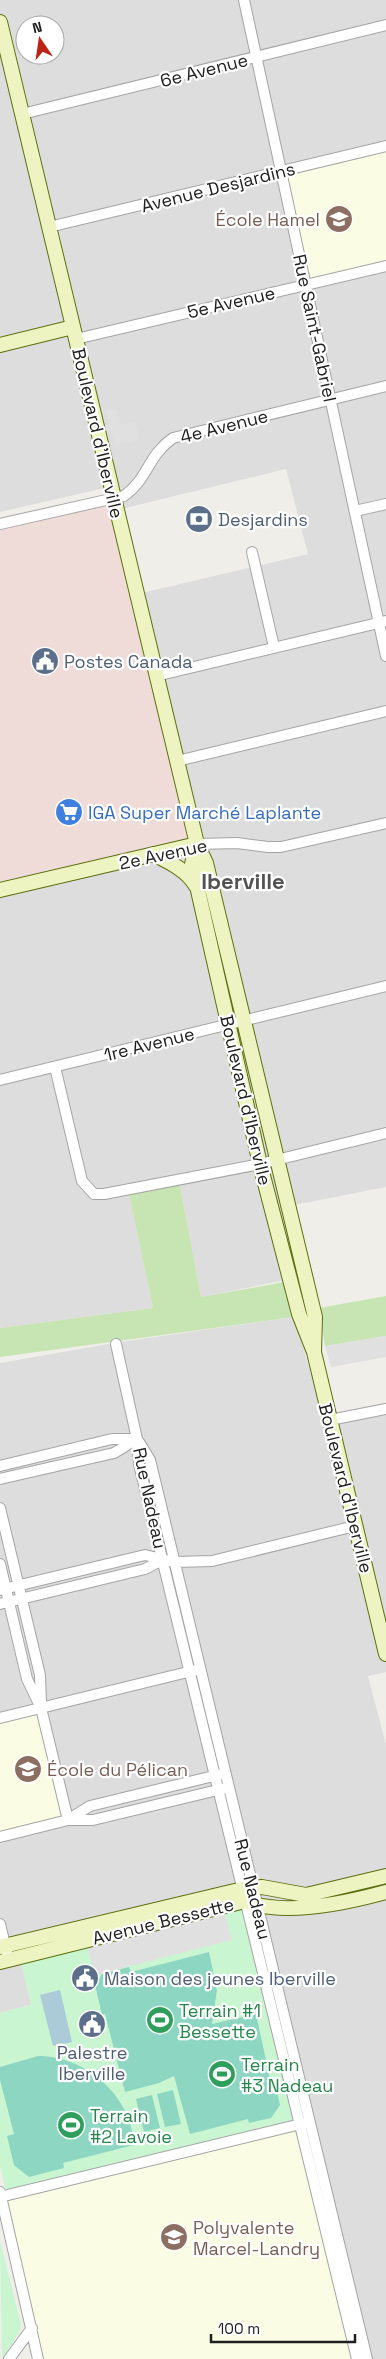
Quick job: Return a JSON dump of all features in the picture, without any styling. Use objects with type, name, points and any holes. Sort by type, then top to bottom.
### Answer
[{"type":"street","name":"Rue Saint-Gabriel","points":[[244,0],[330,399],[382,621],[386,656]]},
{"type":"street","name":"Boulevard d'Iberville","points":[[0,22],[5,62],[22,114],[197,844],[206,862],[245,1020],[315,1317],[314,1352]]},
{"type":"street","name":"6e Avenue","points":[[22,114],[386,25]]},
{"type":"street","name":"Avenue Desjardins","points":[[49,227],[386,146]]},
{"type":"street","name":"5e Avenue","points":[[0,345],[74,333],[306,285],[386,266]]},
{"type":"street","name":"4e Avenue","points":[[0,524],[124,496],[138,485],[154,454],[173,438],[386,386]]},
{"type":"street","points":[[355,511],[386,504]]},
{"type":"street","points":[[252,552],[274,647]]},
{"type":"street","points":[[156,676],[382,621]]},
{"type":"street","points":[[177,761],[386,711]]},
{"type":"street","name":"2e Avenue","points":[[0,890],[197,844],[237,843],[281,847],[386,823]]},
{"type":"street","name":"Boulevard d'Iberville","points":[[197,844],[192,864],[260,1164],[298,1314],[314,1352],[386,1654]]},
{"type":"street","points":[[153,854],[172,863],[191,877],[199,892]]},
{"type":"street","name":"1re Avenue","points":[[0,1080],[386,986]]},
{"type":"street","points":[[55,1067],[82,1181],[94,1194],[104,1194],[260,1164],[386,1133]]},
{"type":"street","points":[[116,1344],[137,1439]]},
{"type":"street","points":[[330,1420],[386,1409]]},
{"type":"street","points":[[0,1466],[112,1438],[137,1439]]},
{"type":"street","points":[[0,1479],[114,1453],[137,1439]]},
{"type":"street","name":"Rue Nadeau","points":[[137,1439],[139,1464],[162,1560],[195,1670]]},
{"type":"street","name":"Rue Nadeau","points":[[137,1439],[150,1460],[174,1562],[195,1670],[250,1896],[309,2122],[316,2171],[364,2359]]},
{"type":"street","points":[[0,1508],[40,1675],[41,1708],[68,1820]]},
{"type":"street","points":[[3,1589],[145,1555],[174,1562],[212,1561],[355,1526]]},
{"type":"street","points":[[5,1603],[145,1569],[162,1560]]},
{"type":"street","points":[[0,1564],[5,1603],[27,1679],[41,1708]]},
{"type":"street","points":[[0,1718],[195,1670]]},
{"type":"street","points":[[68,1820],[90,1806],[220,1774]]},
{"type":"street","points":[[0,1837],[68,1820],[92,1820],[224,1789]]},
{"type":"street","name":"Avenue Bessette","points":[[5,1961],[250,1896],[262,1887],[306,1895],[386,1876]]},
{"type":"street","points":[[366,1881],[370,1896]]},
{"type":"street","name":"Avenue Bessette","points":[[3,1947],[250,1896],[303,1908],[386,1892]]},
{"type":"street","name":"Rue Nadeau","points":[[250,1896],[299,2125],[316,2171]]},
{"type":"street","points":[[0,1924],[5,1961]]},
{"type":"street","points":[[38,2359],[0,2195],[309,2122]]},
{"type":"street","points":[[9,2359],[32,2328]]},
{"type":"shaded area","points":[[0,0],[386,0],[386,1187],[284,1207],[300,1277],[201,1297],[179,1180],[129,1194],[153,1308],[0,1328],[0,887],[192,845],[129,596],[308,554],[286,469],[113,511],[109,487],[0,512]]},
{"type":"shaded area","name":"École Hamel","points":[[386,146],[386,266],[306,285],[281,171]]},
{"type":"shaded area","points":[[117,409],[121,425],[135,422],[140,439],[115,445],[106,411]]},
{"type":"shaded area","points":[[108,505],[197,844],[0,881],[0,529]]},
{"type":"shaded area","points":[[294,1317],[324,1417],[386,1405],[386,1672],[368,1676],[386,1745],[386,2359],[356,2359],[22,1962],[31,2005],[0,2013],[0,1363],[120,1342]]},
{"type":"shaded area","points":[[386,1336],[386,1357],[331,1367],[325,1346]]},
{"type":"shaded area","name":"École du Pélican","points":[[41,1708],[68,1820],[0,1835],[0,1718]]},
{"type":"shaded area","points":[[224,1911],[232,1940],[95,1975],[87,1946]]},
{"type":"shaded area","name":"Polyvalente Marcel-Landry","points":[[309,2122],[367,2359],[41,2359],[1,2197]]},
{"type":"green space","points":[[179,1180],[201,1297],[285,1282],[294,1317],[0,1357],[0,1328],[153,1308],[129,1194]]},
{"type":"green space","points":[[386,1296],[386,1336],[325,1346],[319,1308]]},
{"type":"green space","points":[[245,1901],[299,2125],[6,2191],[0,2166],[0,2013],[31,2005],[21,1962]]},
{"type":"green space","points":[[209,1952],[217,1990],[212,2024],[256,2014],[271,2083],[275,2082],[280,2105],[271,2118],[249,2123],[248,2119],[190,2134],[174,2076],[159,2083],[125,2092],[105,2014],[102,2015],[95,1985],[102,1974],[129,1967],[131,1972]]},
{"type":"green space","name":"Terrain #2 Lavoie","points":[[38,2056],[56,2058],[73,2063],[89,2071],[103,2082],[125,2110],[131,2127],[134,2145],[63,2163],[64,2168],[29,2177],[14,2165],[7,2136],[14,2134],[0,2080],[0,2067]]},
{"type":"green space","points":[[173,2090],[181,2124],[165,2127],[157,2094]]},
{"type":"green space","points":[[152,2095],[160,2128],[144,2132],[136,2099]]},
{"type":"green space","points":[[0,2241],[21,2324],[20,2331],[2,2359]]},
{"type":"water","points":[[60,1990],[72,2042],[53,2046],[40,1995]]},
{"type":"place","name":"École Hamel","points":[[339,219]]},
{"type":"place","name":"Desjardins","points":[[199,519]]},
{"type":"place","name":"Postes Canada","points":[[45,661]]},
{"type":"place","name":"IGA Super Marché Laplante","points":[[69,812]]},
{"type":"place","name":"École du Pélican","points":[[28,1769]]},
{"type":"place","name":"Maison des jeunes Iberville","points":[[85,1978]]},
{"type":"place","name":"Terrain #1 Bessette","points":[[160,2020]]},
{"type":"place","name":"Palestre Iberville","points":[[92,2024]]},
{"type":"place","name":"Terrain #3 Nadeau","points":[[222,2074]]},
{"type":"place","name":"Terrain #2 Lavoie","points":[[71,2125]]},
{"type":"place","name":"Polyvalente Marcel-Landry","points":[[174,2237]]},
{"type":"district","name":"Iberville","points":[[243,881]]}]
